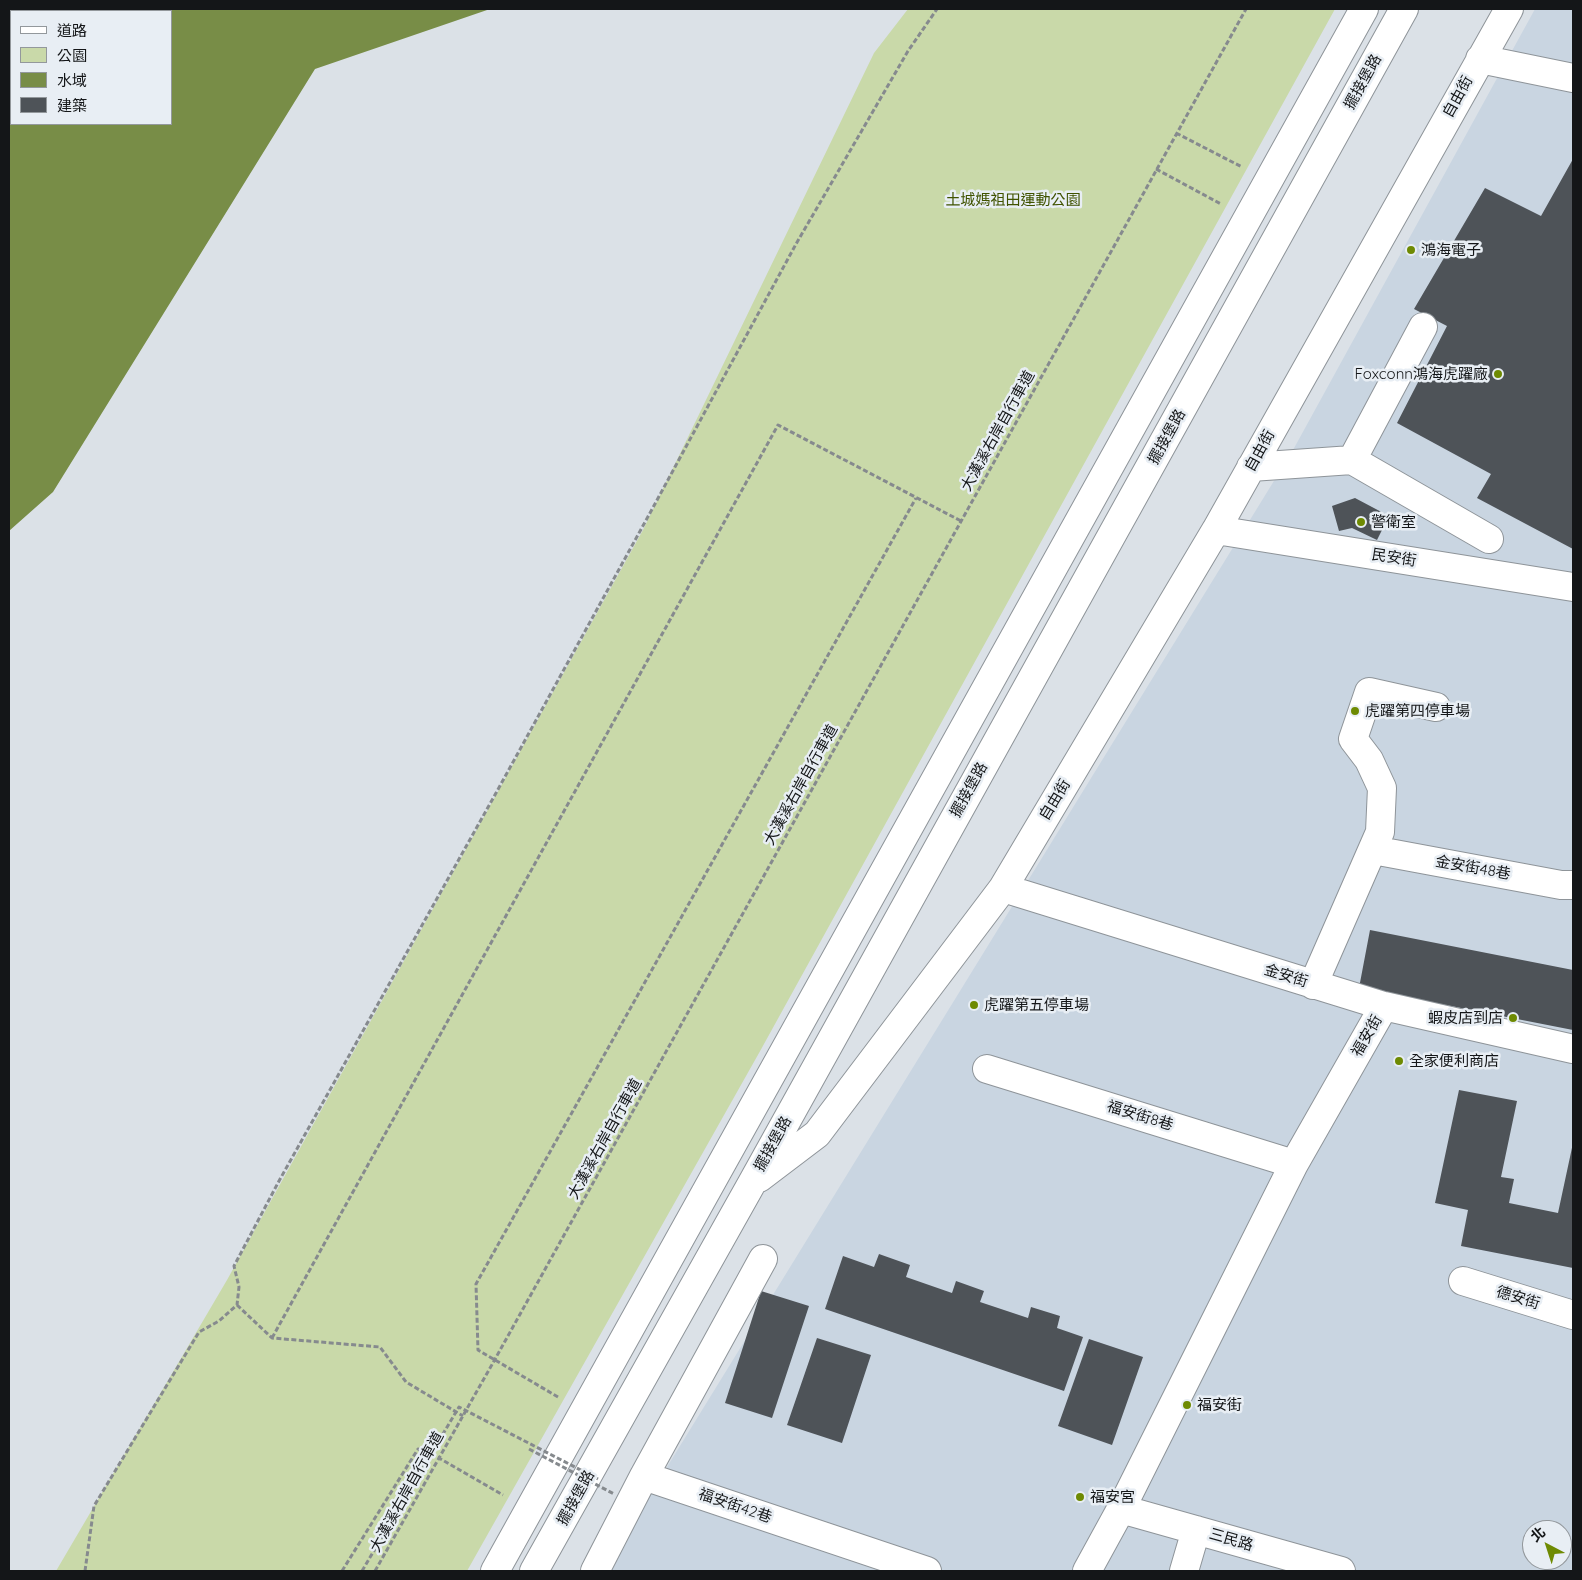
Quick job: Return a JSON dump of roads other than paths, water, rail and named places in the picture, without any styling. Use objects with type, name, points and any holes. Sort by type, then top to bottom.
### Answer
[{"type":"street","points":[[495,1571],[1364,9]]},
{"type":"street","name":"擺接堡路","points":[[534,1571],[752,1184],[1404,9]]},
{"type":"street","name":"自由街","points":[[752,1184],[817,1134],[1003,888],[1216,530],[1509,9]]},
{"type":"street","points":[[1480,59],[1573,78]]},
{"type":"street","points":[[1352,460],[1423,327]]},
{"type":"street","points":[[1251,467],[1352,460],[1489,539]]},
{"type":"street","name":"民安街","points":[[1216,530],[1573,587]]},
{"type":"street","points":[[1313,985],[1380,832],[1382,788],[1369,760],[1353,739],[1369,692],[1436,706]]},
{"type":"street","name":"金安街48巷","points":[[1373,850],[1561,885],[1573,885]]},
{"type":"street","name":"金安街","points":[[1003,888],[1384,1006],[1573,1049]]},
{"type":"street","name":"福安街","points":[[1087,1571],[1121,1509],[1294,1164],[1384,1006]]},
{"type":"street","name":"福安街8巷","points":[[987,1069],[1294,1164]]},
{"type":"street","points":[[595,1571],[644,1476],[763,1258]]},
{"type":"street","name":"德安街","points":[[1463,1281],[1573,1315]]},
{"type":"street","name":"福安街42巷","points":[[644,1476],[927,1571]]},
{"type":"street","name":"三民路","points":[[1121,1509],[1341,1571]]},
{"type":"street","points":[[1184,1571],[1196,1530]]},
{"type":"water","points":[[9,9],[490,9],[315,69],[53,492],[9,531]]},
{"type":"place","name":"鴻海電子","points":[[1411,250]]},
{"type":"place","name":"Foxconn鴻海虎躍廠","points":[[1498,374]]},
{"type":"place","name":"警衛室","points":[[1361,522]]},
{"type":"place","name":"虎躍第四停車場","points":[[1355,711]]},
{"type":"place","name":"虎躍第五停車場","points":[[974,1005]]},
{"type":"place","name":"蝦皮店到店","points":[[1513,1018]]},
{"type":"place","name":"全家便利商店","points":[[1399,1061]]},
{"type":"place","name":"福安街","points":[[1187,1405]]},
{"type":"place","name":"福安宮","points":[[1080,1497]]},
{"type":"park label","name":"土城媽祖田運動公園","points":[[1013,200]]}]
